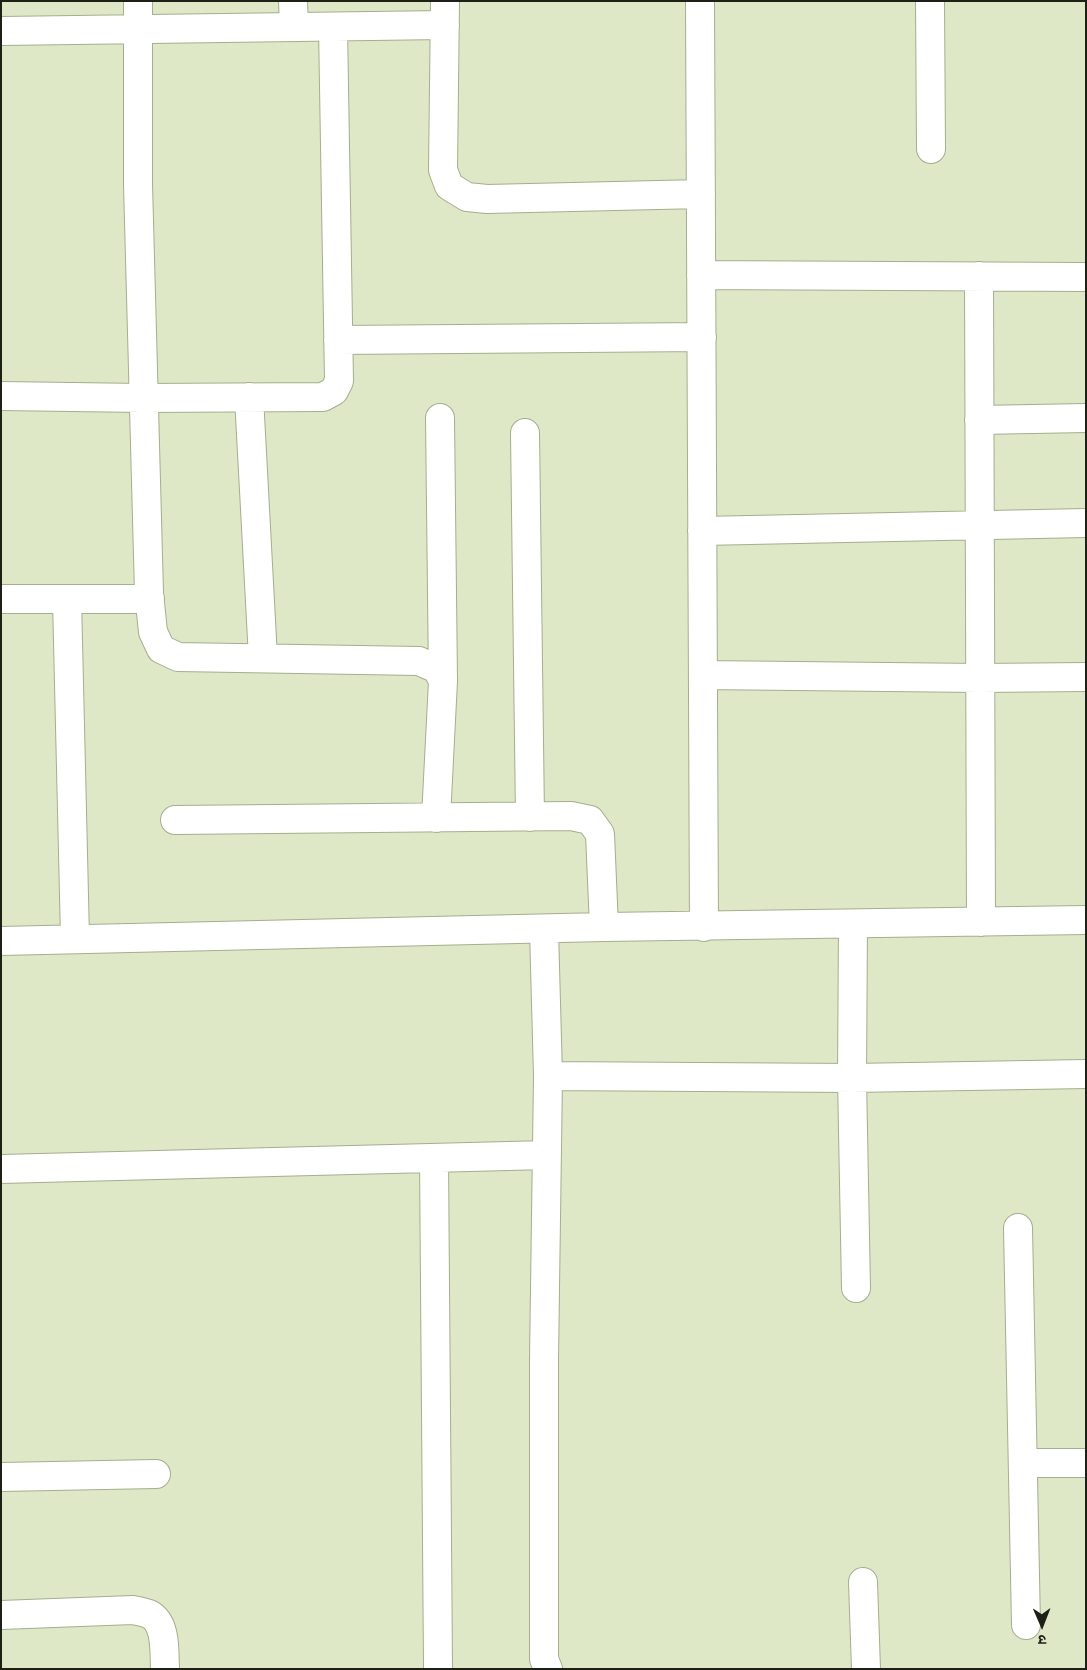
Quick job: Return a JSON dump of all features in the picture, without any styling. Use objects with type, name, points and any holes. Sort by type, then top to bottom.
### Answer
[{"type":"street","points":[[138,1],[138,184],[150,599],[153,632],[161,650],[178,656],[419,661],[437,670],[443,681]]},
{"type":"street","points":[[700,1],[704,927]]},
{"type":"street","points":[[930,1],[931,148]]},
{"type":"street","points":[[1,31],[138,29],[294,14],[333,26],[445,13],[443,170],[449,186],[467,197],[487,199],[701,194]]},
{"type":"street","points":[[1,396],[143,398],[323,397],[334,391],[339,382],[333,26]]},
{"type":"street","points":[[701,275],[1086,277]]},
{"type":"street","points":[[979,276],[981,922]]},
{"type":"street","points":[[338,340],[702,337]]},
{"type":"street","points":[[248,397],[263,658]]},
{"type":"street","points":[[436,818],[443,681],[440,418]]},
{"type":"street","points":[[979,420],[1086,418]]},
{"type":"street","points":[[525,433],[530,817]]},
{"type":"street","points":[[702,530],[1086,523]]},
{"type":"street","points":[[1,598],[150,599]]},
{"type":"street","points":[[67,599],[75,938]]},
{"type":"street","points":[[703,675],[980,678],[1086,677]]},
{"type":"street","points":[[175,820],[571,816],[590,820],[600,834],[604,927]]},
{"type":"street","points":[[1,941],[75,938],[544,930],[604,927],[1086,920]]},
{"type":"street","points":[[853,924],[852,1078],[856,1288]]},
{"type":"street","points":[[544,930],[548,1076],[544,1360],[544,1659],[548,1669]]},
{"type":"street","points":[[548,1076],[852,1078],[1086,1074]]},
{"type":"street","points":[[1,1169],[547,1156]]},
{"type":"street","points":[[434,1158],[438,1667]]},
{"type":"street","points":[[1018,1228],[1026,1625]]},
{"type":"street","points":[[1023,1463],[1086,1463]]},
{"type":"street","points":[[1,1477],[156,1474]]},
{"type":"street","points":[[863,1582],[866,1669]]},
{"type":"street","points":[[1,1615],[133,1610],[149,1614],[159,1624],[163,1638],[165,1669]]}]
